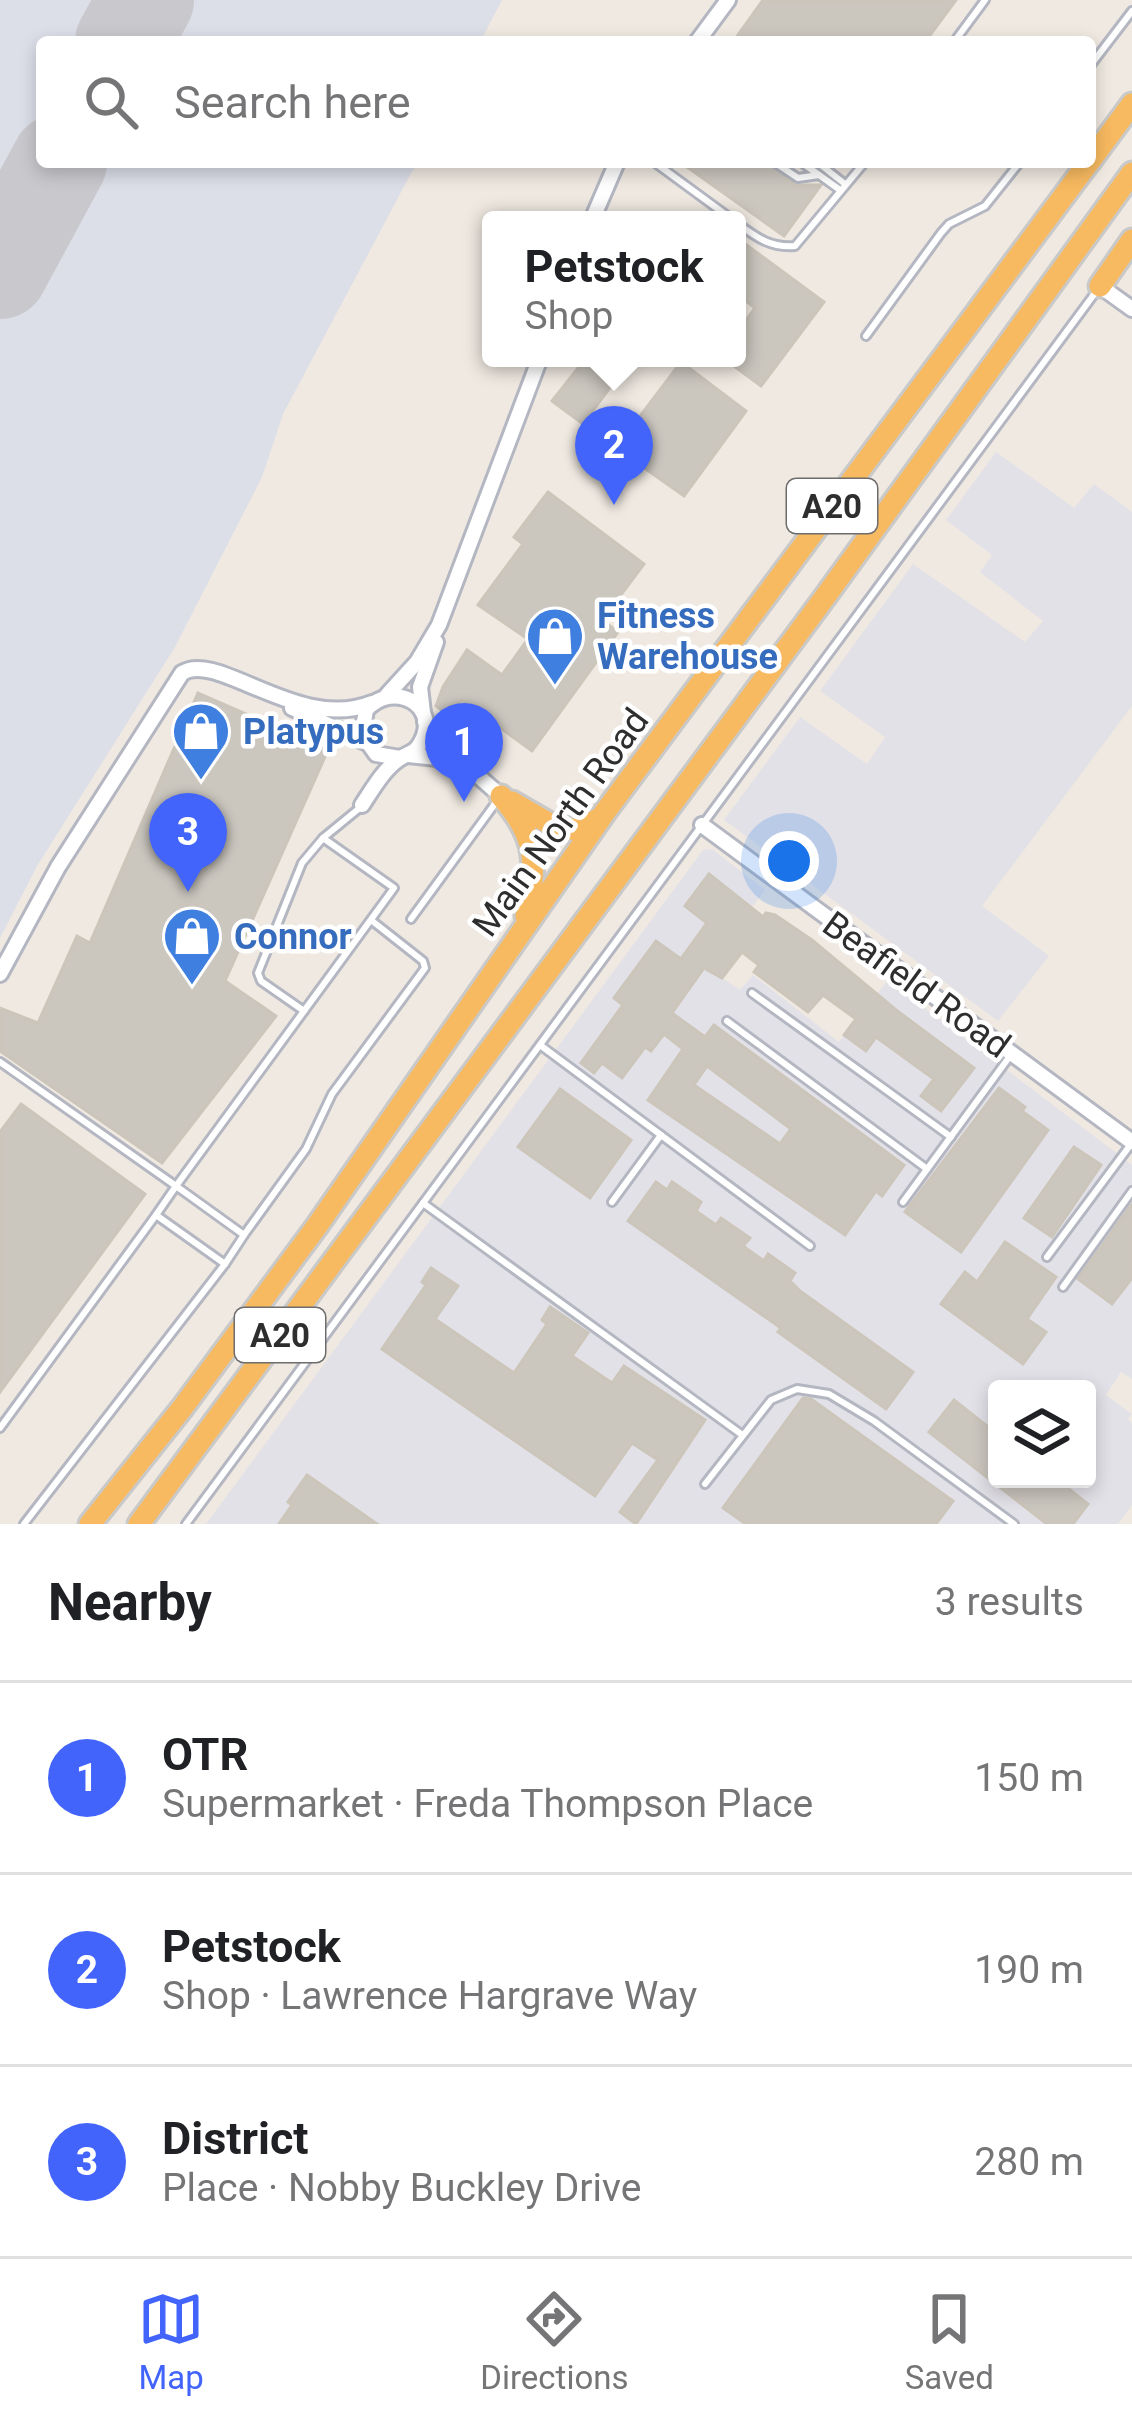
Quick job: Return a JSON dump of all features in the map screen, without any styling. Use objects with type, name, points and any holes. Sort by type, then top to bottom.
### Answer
[{"type":"highway","name":"Main North Road","points":[[1096,152],[1132,104]]},
{"type":"highway","name":"Main North Road","points":[[90,1524],[316,1226],[605,812],[1084,168]]},
{"type":"highway","name":"A20","points":[[140,1524],[1132,173]]},
{"type":"highway","points":[[1100,286],[1132,240]]},
{"type":"highway","points":[[498,793],[557,828],[583,830],[605,812]]},
{"type":"highway","points":[[498,793],[522,822],[535,861],[524,928]]},
{"type":"street","points":[[701,36],[728,0]]},
{"type":"street","points":[[596,211],[614,168]]},
{"type":"street","points":[[1100,286],[1132,308]]},
{"type":"street","points":[[362,805],[424,738],[420,687],[537,367]]},
{"type":"street","points":[[0,974],[58,866],[182,673],[208,668],[283,701],[330,712],[387,695],[417,662],[439,625]]},
{"type":"street","points":[[387,695],[405,697],[454,755],[498,793]]},
{"type":"street","points":[[283,701],[383,757],[437,758],[498,793]]},
{"type":"street","points":[[362,805],[370,774],[361,725],[372,703]]},
{"type":"street","name":"Beafield Road","points":[[702,825],[1132,1142]]},
{"type":"lane","points":[[958,36],[985,0]]},
{"type":"lane","points":[[1096,59],[1132,11]]},
{"type":"lane","points":[[662,168],[720,211]]},
{"type":"lane","points":[[783,168],[798,178],[819,175]]},
{"type":"lane","points":[[810,168],[842,187]]},
{"type":"lane","points":[[823,168],[842,187]]},
{"type":"lane","points":[[746,230],[779,247],[795,246],[859,168]]},
{"type":"lane","points":[[866,336],[949,224],[985,206],[1015,168]]},
{"type":"lane","points":[[186,1524],[1100,286]]},
{"type":"lane","points":[[411,920],[498,793]]},
{"type":"lane","points":[[304,1011],[261,981],[258,973],[302,863],[362,805]]},
{"type":"lane","points":[[0,1428],[394,888],[323,838]]},
{"type":"lane","points":[[24,1524],[225,1264],[306,1149],[332,1094],[425,968],[423,961],[371,920]]},
{"type":"lane","points":[[752,993],[950,1137]]},
{"type":"lane","points":[[728,1021],[927,1169]]},
{"type":"lane","points":[[540,1045],[810,1246]]},
{"type":"lane","points":[[903,1202],[1012,1053]]},
{"type":"lane","points":[[0,1062],[244,1235]]},
{"type":"lane","points":[[612,1202],[661,1135]]},
{"type":"lane","points":[[1047,1257],[1132,1142]]},
{"type":"lane","points":[[1063,1287],[1132,1191]]},
{"type":"lane","points":[[423,1203],[742,1435]]},
{"type":"lane","points":[[156,1215],[225,1264]]},
{"type":"lane","points":[[705,1484],[771,1400],[796,1389],[829,1394],[874,1420],[1014,1524]]},
{"type":"shaded area","points":[[0,0],[502,0],[483,36],[36,36],[36,168],[414,168],[283,414],[262,477],[175,647],[37,866],[0,938]]},
{"type":"shaded area","points":[[996,452],[1074,508],[1094,484],[1132,512],[1132,706],[982,906],[1049,956],[998,1021],[724,820],[800,717],[867,764],[885,737],[820,691],[913,564],[1025,642],[1043,621],[980,572],[992,555],[946,520]]},
{"type":"shaded area","points":[[712,849],[765,890],[707,968],[740,990],[753,975],[839,1042],[888,980],[1132,1165],[1132,1379],[1121,1372],[1106,1395],[1132,1414],[1128,1419],[1132,1423],[1132,1505],[1118,1524],[206,1524],[703,850]]},
{"type":"building","points":[[763,0],[956,0],[929,36],[737,36]]},
{"type":"building","points":[[688,168],[774,168],[795,185],[821,185],[784,236]]},
{"type":"building","points":[[746,245],[824,302],[761,386],[735,367],[746,367],[746,320],[755,308],[746,301]]},
{"type":"building","points":[[579,367],[625,367],[583,424],[552,401]]},
{"type":"building","points":[[677,367],[688,367],[746,411],[684,496],[616,448]]},
{"type":"building","points":[[548,492],[644,564],[602,620],[618,632],[532,751],[462,700],[450,716],[436,706],[467,650],[502,675],[528,639],[478,605],[523,544],[514,537]]},
{"type":"building","points":[[198,693],[328,750],[225,981],[276,1016],[162,1163],[0,1051],[0,1008],[38,1023],[77,936],[90,943]]},
{"type":"building","points":[[709,874],[763,917],[775,915],[812,940],[974,1068],[941,1111],[921,1096],[934,1079],[876,1037],[866,1051],[844,1035],[856,1019],[823,995],[808,1012],[754,972],[759,965],[742,952],[722,978],[704,968],[672,1013],[705,1037],[714,1025],[904,1165],[882,1196],[876,1191],[845,1235],[648,1100],[683,1049],[664,1034],[651,1051],[645,1047],[622,1078],[602,1063],[594,1073],[581,1063],[623,1005],[614,998],[656,941],[681,959],[707,923],[685,906]],"holes":[[[707,1066],[791,1129],[780,1144],[694,1085]]]},
{"type":"building","points":[[999,1088],[1048,1130],[961,1252],[905,1212]]},
{"type":"building","points":[[560,1089],[631,1140],[590,1198],[518,1147]]},
{"type":"building","points":[[21,1104],[145,1194],[0,1392],[0,1132]]},
{"type":"building","points":[[1074,1147],[1101,1165],[1052,1237],[1024,1218]]},
{"type":"building","points":[[656,1182],[667,1190],[672,1182],[701,1202],[696,1211],[716,1225],[721,1218],[750,1238],[743,1246],[764,1261],[768,1254],[795,1273],[790,1281],[800,1291],[913,1372],[886,1409],[778,1332],[781,1328],[628,1221]]},
{"type":"building","points":[[1132,1204],[1132,1278],[1112,1304],[1078,1279]]},
{"type":"building","points":[[1005,1242],[1056,1277],[1027,1319],[1046,1332],[1023,1364],[941,1304],[965,1272],[977,1282]]},
{"type":"building","points":[[431,1268],[458,1286],[435,1319],[514,1373],[547,1324],[542,1320],[550,1307],[588,1333],[572,1356],[612,1383],[624,1366],[705,1420],[636,1524],[620,1512],[658,1460],[632,1443],[595,1496],[382,1349],[426,1285],[422,1282]]},
{"type":"building","points":[[803,1398],[811,1399],[953,1501],[936,1524],[746,1524],[723,1508]]},
{"type":"building","points":[[954,1400],[988,1427],[988,1478],[929,1432]]},
{"type":"building","points":[[307,1475],[377,1524],[279,1524]]},
{"type":"building","points":[[1001,1488],[1068,1488],[1088,1504],[1073,1524],[1047,1524]]},
{"type":"runway","points":[[126,36],[146,0]]},
{"type":"runway","points":[[0,271],[56,168]]},
{"type":"place","name":"Petstock","points":[[614,505]]},
{"type":"place","name":"Fitness Warehouse","points":[[555,687]]},
{"type":"place","name":"Platypus","points":[[201,782]]},
{"type":"place","name":"OTR","points":[[464,802]]},
{"type":"place","name":"District","points":[[188,892]]},
{"type":"place","name":"Connor","points":[[192,987]]}]
